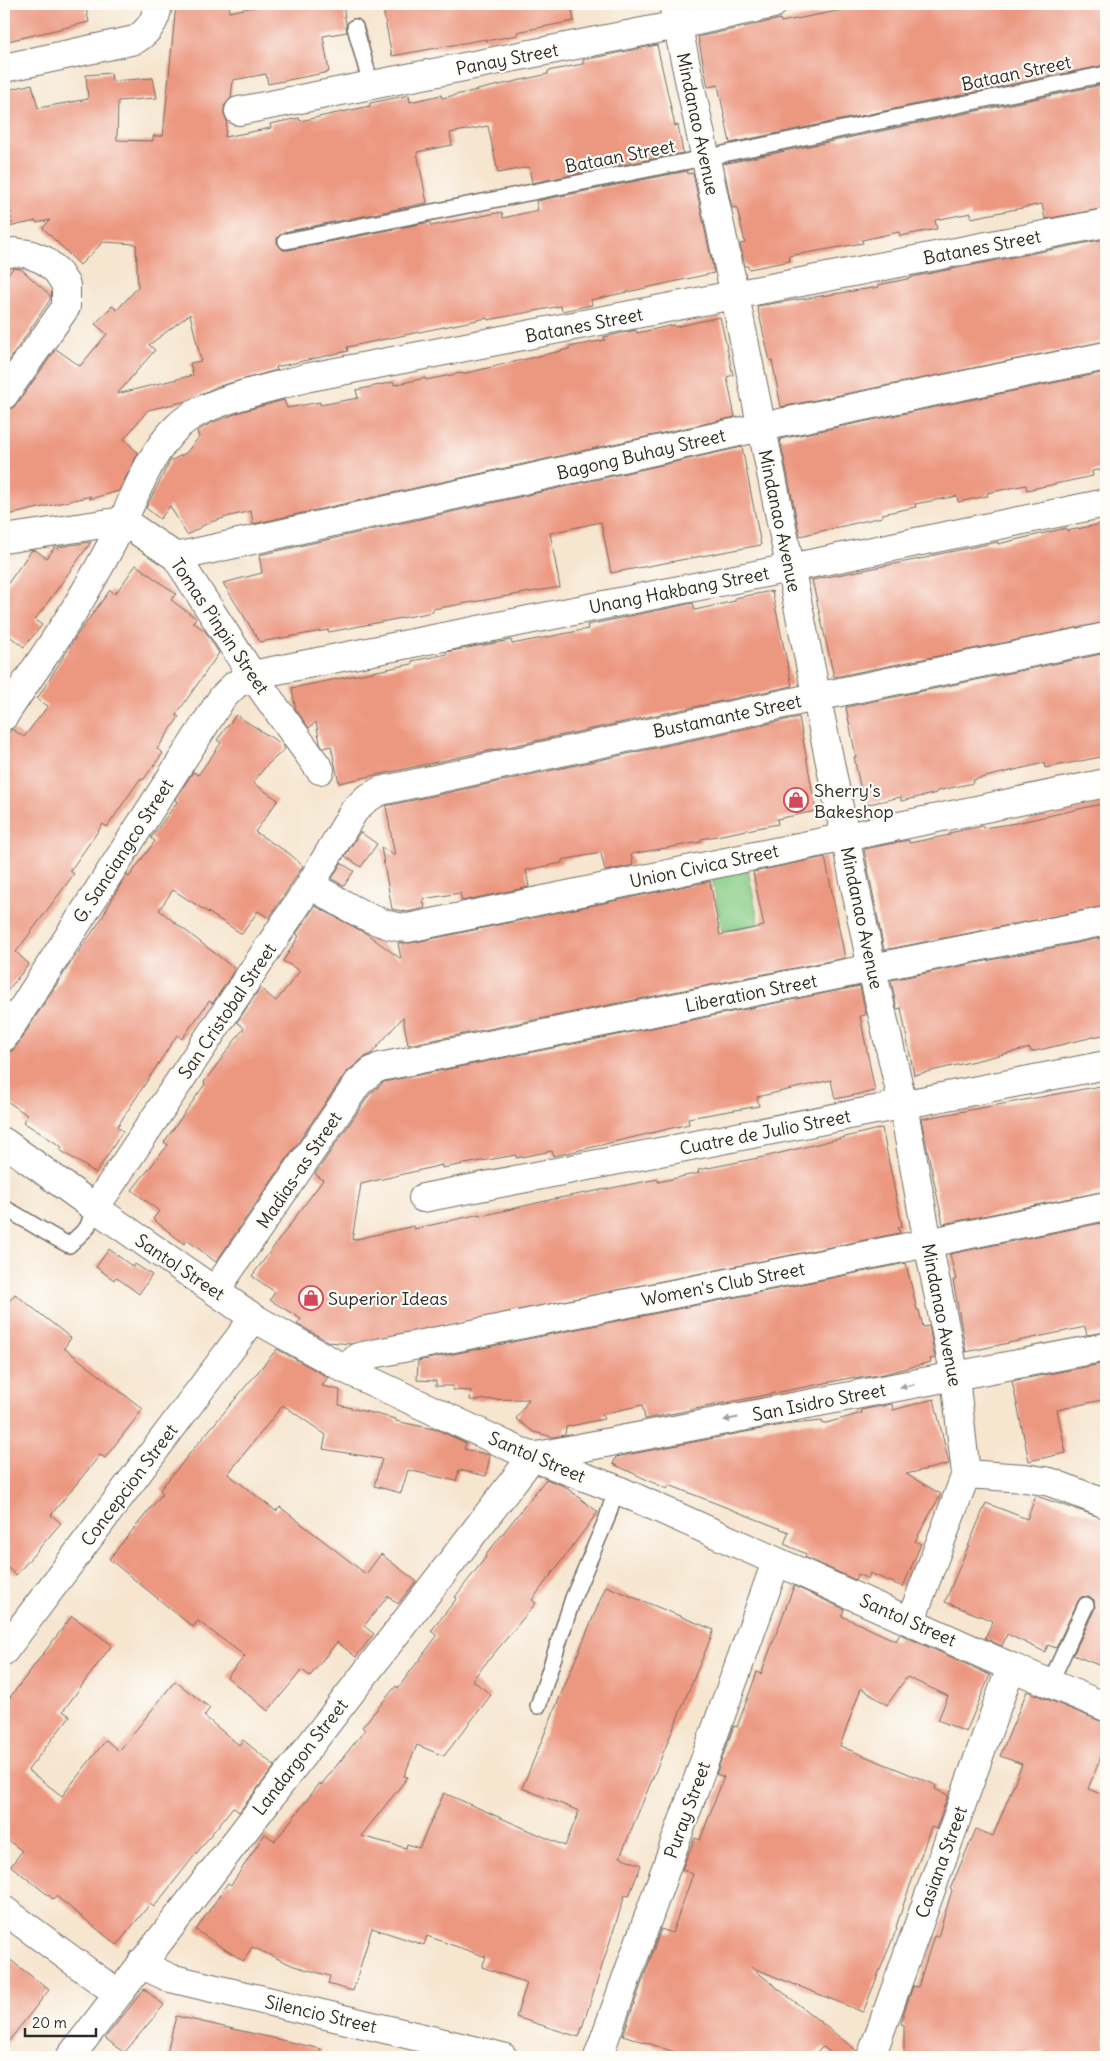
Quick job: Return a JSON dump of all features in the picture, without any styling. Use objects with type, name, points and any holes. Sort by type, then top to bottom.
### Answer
[{"type":"street","points":[[4,68],[135,40],[145,34],[154,22],[158,4]]},
{"type":"street","name":"Panay Street","points":[[239,111],[371,85],[675,15],[773,4]]},
{"type":"street","name":"Mindanao Avenue","points":[[675,15],[735,296],[844,836],[903,1105],[928,1244],[955,1376],[966,1474],[911,1620]]},
{"type":"street","name":"Batanes Street","points":[[4,716],[88,586],[123,521],[144,474],[162,446],[178,426],[214,404],[305,378],[1106,223]]},
{"type":"street","points":[[4,395],[66,307],[66,285],[56,271],[44,260],[29,254],[9,253]]},
{"type":"street","name":"Bagong Buhay Street","points":[[176,557],[761,427],[1106,356]]},
{"type":"street","name":"Unang Hakbang Street","points":[[252,675],[1106,503]]},
{"type":"street","points":[[4,539],[123,521]]},
{"type":"street","name":"Tomas Pinpin Street","points":[[123,521],[176,557],[252,675],[320,770]]},
{"type":"street","name":"Bustamante Street","points":[[354,811],[366,799],[380,791],[816,696],[1106,637]]},
{"type":"street","name":"G. Sanciangco Street","points":[[4,1037],[222,698],[235,685],[252,675]]},
{"type":"street","name":"Union Civica Street","points":[[310,886],[378,922],[393,928],[408,928],[1106,783]]},
{"type":"street","name":"San Cristobal Street","points":[[95,1208],[310,886],[354,811]]},
{"type":"street","name":"Liberation Street","points":[[395,1064],[1106,921]]},
{"type":"street","name":"Madias-as Street","points":[[215,1291],[358,1083],[372,1071],[395,1064]]},
{"type":"street","name":"Cuatre de Julio Street","points":[[423,1198],[1106,1065]]},
{"type":"street","name":"Santol Street","points":[[4,1142],[95,1208],[254,1318],[345,1369],[532,1457],[616,1490],[911,1620],[1011,1667],[1106,1707]]},
{"type":"street","name":"Women's Club Street","points":[[345,1369],[358,1357],[928,1244],[1106,1206]]},
{"type":"street","name":"Concepcion Street","points":[[4,1651],[254,1318]]},
{"type":"street","name":"San Isidro Street","points":[[532,1457],[1106,1347]]},
{"type":"street","name":"Landargon Street","points":[[70,2057],[532,1457]]},
{"type":"street","points":[[966,1474],[1025,1478],[1050,1482],[1106,1504]]},
{"type":"street","name":"Puray Street","points":[[598,2057],[776,1562]]},
{"type":"street","name":"Casiana Street","points":[[872,2057],[1011,1667]]},
{"type":"street","points":[[4,1910],[118,1994]]},
{"type":"street","name":"Silencio Street","points":[[142,1962],[155,1972],[170,1978],[437,2050],[502,2057]]},
{"type":"lane","points":[[355,27],[371,85]]},
{"type":"lane","name":"Bataan Street","points":[[286,241],[704,158],[1106,74]]},
{"type":"lane","points":[[4,1208],[69,1245],[87,1228],[95,1208]]},
{"type":"lane","points":[[538,1706],[573,1598],[607,1518],[616,1490]]},
{"type":"lane","points":[[1050,1683],[1086,1605]]},
{"type":"path","points":[[4,163],[9,253]]},
{"type":"green space","points":[[748,870],[759,924],[722,931],[712,877]]},
{"type":"building","points":[[4,4],[85,4],[89,22],[4,42]]},
{"type":"building","points":[[176,4],[230,4],[229,12],[268,4],[343,4],[347,32],[323,36],[329,72],[268,84],[266,74],[233,80],[231,98],[224,106],[224,114],[227,121],[225,137],[271,128],[270,124],[299,118],[300,121],[370,106],[370,103],[409,95],[410,102],[441,95],[442,98],[548,74],[548,71],[583,64],[583,60],[657,45],[675,126],[678,125],[683,153],[532,183],[529,167],[498,173],[488,126],[450,133],[452,145],[417,152],[427,203],[284,232],[277,238],[277,243],[283,250],[288,250],[430,222],[431,226],[502,212],[503,218],[538,210],[536,201],[687,171],[688,174],[693,173],[714,273],[591,300],[592,305],[562,311],[561,306],[488,320],[487,318],[347,347],[348,351],[276,367],[277,370],[216,387],[187,401],[148,410],[124,439],[138,453],[119,491],[4,516],[4,410],[11,409],[17,404],[56,349],[80,366],[107,334],[95,324],[112,306],[117,310],[138,287],[136,244],[103,242],[80,265],[43,228],[50,220],[4,228],[4,91],[32,84],[38,108],[88,99],[86,75],[111,73],[112,81],[153,78],[157,98],[118,101],[117,140],[153,141],[153,136],[163,136]],"holes":[[[190,314],[201,361],[190,363],[193,375],[117,394],[155,350],[149,345]]]},
{"type":"building","points":[[382,4],[571,4],[574,21],[517,32],[518,35],[392,56]]},
{"type":"building","points":[[856,4],[1106,4],[1106,65],[730,143],[718,85],[708,87],[698,37],[780,19],[781,22],[857,7]]},
{"type":"building","points":[[1106,84],[1106,208],[1045,219],[1042,204],[971,218],[971,213],[935,220],[937,229],[900,236],[899,232],[862,240],[863,243],[789,256],[790,261],[749,269],[748,266],[745,266],[740,244],[745,243],[737,207],[732,208],[723,164]]},
{"type":"building","points":[[1106,239],[1106,341],[781,407],[772,360],[770,361],[757,306],[879,287],[878,285],[911,277]]},
{"type":"building","points":[[13,268],[21,269],[50,295],[50,300],[4,368],[4,280]]},
{"type":"building","points":[[720,317],[733,375],[727,377],[735,417],[253,524],[251,511],[208,523],[187,535],[170,506],[160,519],[146,508],[170,461],[186,453],[199,437],[197,431],[211,423],[243,411],[284,400],[287,408],[320,402],[320,405],[358,398],[356,390],[394,382],[394,385],[425,378],[426,380],[462,374],[569,349],[569,347],[605,340],[604,337],[636,330],[637,333],[674,325],[675,327]]},
{"type":"building","points":[[1106,372],[1106,469],[1092,471],[1093,476],[1027,490],[1026,485],[987,493],[988,496],[958,502],[957,496],[915,504],[916,507],[882,514],[882,517],[800,536],[780,439]]},
{"type":"building","points":[[742,447],[761,545],[611,573],[601,522],[550,533],[560,587],[433,609],[433,612],[329,632],[328,630],[260,642],[223,583],[262,573],[259,555]]},
{"type":"building","points":[[1106,523],[1106,622],[834,677],[812,580],[998,542],[998,544],[1066,528],[1067,531]]},
{"type":"building","points":[[91,542],[35,620],[42,625],[24,647],[4,632],[4,589],[31,551],[35,550],[47,558],[55,547],[58,549],[58,547]]},
{"type":"building","points":[[136,565],[176,594],[171,600],[196,618],[193,622],[205,631],[219,653],[176,715],[179,717],[157,749],[163,753],[143,780],[140,779],[107,827],[103,824],[70,871],[74,874],[16,952],[29,964],[4,995],[4,739],[12,729],[24,737],[48,706],[37,699],[77,635],[110,590],[115,594]]},
{"type":"building","points":[[772,591],[792,686],[339,783],[331,746],[323,748],[320,743],[316,722],[309,728],[296,710],[292,688],[412,664],[412,661],[447,654],[446,652],[511,640],[512,644],[588,629],[587,625],[693,603],[695,610],[735,601],[735,598]]},
{"type":"building","points":[[1106,653],[1106,756],[1045,768],[1044,763],[973,780],[973,783],[937,791],[937,793],[901,801],[901,797],[864,805],[846,707]]},
{"type":"building","points":[[236,715],[283,745],[285,749],[266,766],[253,783],[278,800],[255,832],[290,854],[303,866],[269,918],[258,911],[242,934],[173,890],[159,910],[235,969],[213,1003],[209,1001],[182,1039],[177,1035],[117,1127],[123,1131],[96,1173],[60,1150],[62,1147],[23,1122],[27,1115],[4,1099],[4,1053],[12,1051],[17,1045],[100,921],[126,875],[129,877],[155,841],[151,838],[177,802],[175,800],[193,772],[198,775],[221,743],[217,740]]},
{"type":"building","points":[[799,717],[816,811],[777,819],[778,824],[701,839],[701,842],[631,854],[633,865],[605,871],[601,853],[562,860],[562,863],[526,870],[529,887],[462,901],[460,893],[423,899],[425,908],[407,912],[392,909],[381,847],[395,856],[386,806]]},
{"type":"building","points":[[1106,803],[1106,906],[884,950],[864,849],[909,840],[909,843],[950,835],[949,833],[982,826],[983,828],[1016,823]]},
{"type":"building","points":[[360,832],[377,844],[361,867],[345,856]]},
{"type":"building","points":[[825,857],[845,958],[408,1045],[403,1017],[372,1053],[345,1074],[216,1262],[187,1240],[184,1244],[153,1219],[159,1211],[132,1190],[168,1145],[164,1142],[205,1084],[204,1082],[244,1028],[237,1022],[260,988],[276,1001],[300,971],[283,961],[299,936],[296,934],[315,906],[367,934],[401,959],[398,943],[411,943],[710,881],[720,935],[764,926],[753,872]]},
{"type":"building","points":[[341,863],[354,871],[344,886],[332,879]]},
{"type":"building","points":[[1106,937],[1106,1034],[1031,1052],[1030,1048],[914,1075],[901,1008],[897,1009],[891,980]]},
{"type":"building","points":[[860,986],[866,1015],[860,1016],[875,1091],[835,1099],[831,1080],[757,1097],[759,1106],[688,1118],[689,1124],[576,1151],[553,1156],[552,1151],[516,1158],[516,1155],[442,1168],[442,1165],[361,1184],[352,1240],[414,1226],[414,1229],[480,1214],[481,1216],[554,1199],[658,1179],[658,1182],[699,1173],[698,1170],[768,1156],[882,1128],[902,1226],[898,1227],[900,1233],[351,1344],[329,1342],[297,1324],[301,1319],[270,1300],[275,1292],[252,1276],[323,1180],[315,1174],[370,1094],[384,1082]]},
{"type":"building","points":[[1106,1085],[1106,1191],[943,1224],[921,1119]]},
{"type":"building","points":[[1106,1222],[1106,1332],[1087,1335],[1085,1327],[966,1352],[953,1280],[956,1280],[950,1254]]},
{"type":"building","points":[[109,1249],[133,1267],[135,1264],[152,1275],[139,1294],[116,1277],[114,1280],[96,1267]]},
{"type":"building","points":[[906,1263],[923,1327],[929,1326],[935,1358],[930,1359],[931,1362],[884,1374],[850,1378],[645,1419],[642,1405],[602,1414],[604,1419],[566,1427],[565,1435],[553,1437],[534,1432],[516,1419],[529,1399],[470,1400],[471,1391],[453,1390],[453,1386],[436,1386],[436,1381],[417,1380],[418,1361]]},
{"type":"building","points":[[15,1294],[71,1338],[64,1348],[143,1409],[105,1458],[100,1455],[51,1515],[61,1523],[16,1575],[4,1565],[4,1308]]},
{"type":"building","points":[[277,1349],[328,1377],[322,1386],[340,1390],[339,1405],[396,1419],[396,1421],[438,1430],[466,1443],[464,1449],[490,1455],[486,1476],[459,1470],[456,1481],[408,1470],[401,1493],[374,1486],[382,1459],[323,1449],[326,1435],[283,1405],[228,1474],[276,1511],[280,1507],[366,1574],[381,1554],[416,1581],[398,1604],[388,1596],[364,1626],[374,1634],[356,1657],[337,1642],[310,1676],[302,1670],[268,1711],[227,1677],[245,1656],[198,1621],[193,1627],[109,1559],[163,1493],[160,1490]]},
{"type":"building","points":[[1106,1363],[1106,1399],[1057,1410],[1066,1453],[1029,1461],[1012,1381]]},
{"type":"building","points":[[934,1399],[949,1464],[906,1474],[941,1494],[915,1541],[921,1544],[903,1587],[870,1573],[868,1579],[858,1574],[855,1580],[805,1557],[806,1554],[784,1544],[789,1532],[669,1485],[667,1489],[613,1464],[616,1457],[782,1425],[822,1421],[823,1424],[862,1413],[861,1410],[892,1404],[893,1410]]},
{"type":"building","points":[[546,1479],[564,1486],[598,1512],[532,1600],[536,1603],[472,1680],[491,1695],[444,1756],[417,1745],[404,1776],[408,1777],[361,1836],[406,1848],[407,1844],[419,1848],[444,1793],[565,1846],[579,1811],[522,1788],[606,1586],[714,1630],[620,1857],[641,1865],[629,1896],[625,1895],[579,2037],[516,2017],[527,1983],[482,1967],[486,1957],[427,1936],[424,1945],[372,1928],[353,1991],[328,1984],[330,1976],[294,1966],[252,1947],[243,1961],[196,1930],[228,1883],[231,1885],[265,1834],[275,1841],[320,1783],[321,1785],[365,1730],[362,1727],[396,1686],[398,1688],[437,1636],[431,1631],[457,1598],[455,1597]]},
{"type":"building","points":[[1036,1496],[1106,1519],[1106,1668],[1073,1655],[1095,1608],[1094,1600],[1089,1596],[1081,1597],[1078,1601],[1056,1648],[1048,1645],[1045,1652],[1007,1634],[1002,1646],[985,1638],[993,1621],[945,1602],[986,1503],[1027,1519]]},
{"type":"building","points":[[794,1586],[844,1609],[842,1616],[896,1641],[900,1634],[990,1675],[966,1732],[938,1720],[948,1696],[907,1677],[887,1705],[861,1688],[840,1746],[936,1785],[935,1789],[948,1795],[936,1829],[931,1827],[897,1928],[863,2012],[751,1967],[857,2051],[856,2057],[836,2057],[823,2047],[810,2057],[690,2057],[623,2035],[661,1929],[672,1933],[693,1874],[682,1869],[695,1838],[700,1840],[724,1777],[716,1774],[734,1726],[737,1727],[757,1672],[761,1674]]},
{"type":"building","points":[[72,1616],[112,1645],[63,1711],[70,1716],[28,1770],[62,1796],[106,1740],[119,1751],[175,1681],[210,1708],[204,1716],[239,1745],[243,1740],[275,1766],[239,1812],[233,1807],[154,1907],[150,1904],[117,1945],[56,1896],[53,1899],[11,1866],[22,1851],[4,1837],[4,1705]]},
{"type":"building","points":[[1027,1691],[1106,1722],[1106,1744],[1088,1789],[1106,1796],[1106,2052],[1047,2055],[1047,2052],[1010,2053],[1010,2057],[911,2057],[904,2052],[904,2025],[901,2024],[904,2012],[913,1986],[918,1987],[934,1936],[938,1937],[952,1890],[950,1889],[976,1829],[993,1836],[1022,1764],[1000,1756]]},
{"type":"building","points":[[4,1955],[49,1990],[4,2047]]},
{"type":"building","points":[[144,1989],[164,2005],[124,2053],[105,2038]]},
{"type":"building","points":[[176,2016],[321,2049],[320,2057],[166,2057]]},
{"type":"place","name":"Sherry's Bakeshop","points":[[796,800]]},
{"type":"place","name":"Superior Ideas","points":[[311,1298]]}]
